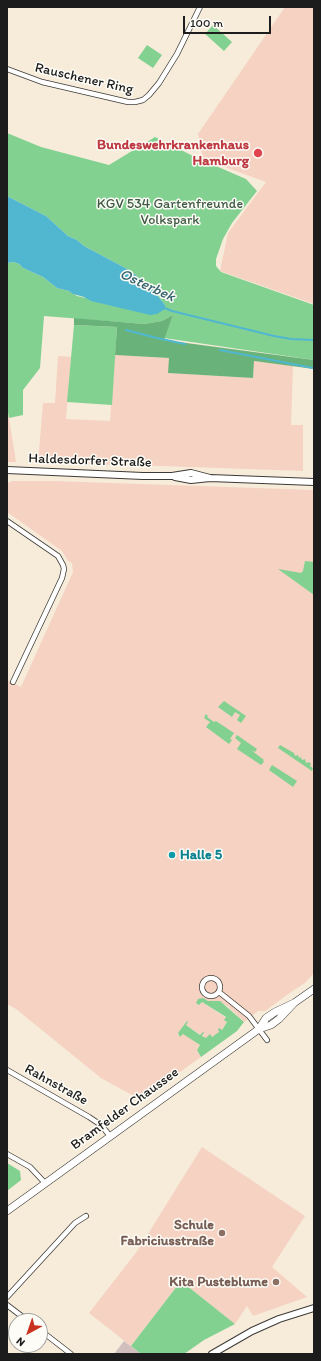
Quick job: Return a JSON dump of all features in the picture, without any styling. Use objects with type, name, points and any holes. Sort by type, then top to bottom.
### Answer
[{"type":"main road","name":"Bramfelder Chaussee","points":[[7,1211],[259,1029],[271,1025],[294,1003],[314,989]]},
{"type":"street","name":"Rauschener Ring","points":[[7,69],[42,82],[128,102],[143,100],[159,83],[182,45],[200,7]]},
{"type":"street","name":"Haldesdorfer Straße","points":[[7,470],[101,475],[172,476],[191,480],[210,478],[314,482]]},
{"type":"street","points":[[7,521],[58,556],[64,569],[62,578],[13,682]]},
{"type":"street","points":[[219,992],[249,1016],[268,1040]]},
{"type":"street","name":"Rahnstraße","points":[[7,1070],[89,1117],[101,1125],[110,1136]]},
{"type":"street","points":[[7,1154],[34,1170],[45,1184]]},
{"type":"street","points":[[7,1297],[75,1223],[86,1216]]},
{"type":"street","points":[[7,1304],[18,1313]]},
{"type":"street","points":[[212,1354],[222,1351],[248,1333],[272,1322],[314,1308]]},
{"type":"street","points":[[48,1336],[71,1354]]},
{"type":"shaded area","name":"Bundeswehrkrankenhaus Hamburg","points":[[285,7],[314,7],[314,304],[220,271],[228,233],[266,182],[203,159],[198,134]]},
{"type":"shaded area","points":[[115,355],[169,358],[169,373],[253,378],[254,361],[293,366],[291,425],[303,425],[303,471],[38,463],[43,403],[55,403],[58,356],[71,357],[66,419],[110,421]]},
{"type":"shaded area","points":[[7,408],[9,418],[16,462],[7,462]]},
{"type":"shaded area","points":[[12,481],[54,481],[314,490],[314,973],[305,983],[265,1011],[258,1011],[244,1022],[227,1006],[215,1001],[208,1001],[203,998],[199,1005],[202,1002],[226,1018],[227,1022],[220,1032],[212,1037],[206,1038],[202,1036],[204,1033],[201,1035],[186,1025],[187,1021],[178,1034],[180,1037],[183,1033],[200,1045],[197,1050],[201,1057],[141,1100],[101,1078],[16,1009],[7,1004],[7,680],[21,687],[73,572],[72,563],[68,561],[62,551],[7,512],[7,483]]},
{"type":"shaded area","name":"Schule Fabriciusstraße","points":[[202,1147],[305,1216],[272,1267],[307,1297],[253,1316],[247,1306],[235,1324],[181,1281],[131,1346],[89,1313],[138,1250]]},
{"type":"shaded area","points":[[124,1341],[141,1354],[114,1354]]},
{"type":"green space","points":[[213,25],[232,42],[224,51],[205,34]]},
{"type":"green space","points":[[147,45],[162,55],[153,68],[138,58]]},
{"type":"green space","name":"KGV 534 Gartenfreunde Volkspark","points":[[7,133],[41,147],[109,165],[155,137],[195,157],[246,179],[257,191],[232,223],[223,239],[216,259],[216,266],[221,272],[314,305],[314,360],[164,338],[173,315],[162,321],[144,324],[44,316],[40,368],[23,390],[23,415],[9,418],[7,408],[7,263],[14,262],[19,264],[23,268],[43,277],[57,288],[69,291],[77,296],[165,305],[154,291],[131,271],[68,236],[46,216],[7,196]]},
{"type":"green space","points":[[173,315],[164,340],[314,360],[314,369],[254,361],[253,378],[168,373],[169,358],[115,355],[117,327],[74,325],[74,318],[144,324],[162,321]]},
{"type":"green space","points":[[74,325],[117,327],[112,405],[67,402]]},
{"type":"green space","points":[[305,561],[314,562],[314,595],[278,569],[301,573],[303,571]]},
{"type":"green space","points":[[224,701],[246,716],[241,723],[237,720],[240,715],[235,712],[232,717],[218,707]]},
{"type":"green space","points":[[206,714],[208,716],[207,717],[214,722],[216,721],[234,733],[229,744],[206,727],[210,722],[204,718]]},
{"type":"green space","points":[[237,735],[257,749],[255,752],[251,750],[264,760],[261,765],[237,749],[241,743],[235,738]]},
{"type":"green space","points":[[280,745],[294,753],[295,756],[298,755],[299,758],[301,757],[302,760],[305,759],[306,763],[309,762],[311,764],[310,766],[313,768],[312,771],[278,748]]},
{"type":"green space","points":[[272,765],[297,781],[293,787],[269,770]]},
{"type":"green space","points":[[203,998],[208,1001],[220,1001],[244,1022],[237,1031],[201,1057],[197,1050],[200,1045],[183,1034],[180,1037],[178,1033],[187,1021],[188,1022],[186,1025],[200,1035],[204,1032],[202,1036],[206,1038],[210,1034],[212,1037],[219,1032],[219,1028],[222,1030],[227,1022],[224,1020],[226,1017],[202,1002],[199,1005],[196,1003],[198,999]]},
{"type":"green space","points":[[7,1163],[20,1171],[21,1180],[7,1191]]},
{"type":"green space","points":[[181,1281],[235,1324],[204,1340],[183,1354],[141,1354],[131,1346]]},
{"type":"water","points":[[7,196],[46,216],[68,236],[131,271],[154,291],[165,305],[165,309],[157,314],[150,315],[91,301],[69,291],[57,288],[43,277],[23,268],[19,264],[14,262],[7,263]]},
{"type":"waterway","name":"Osterbek","points":[[162,307],[172,311],[274,336],[291,339],[314,340]]},
{"type":"waterway","points":[[126,330],[185,344]]},
{"type":"waterway","points":[[220,350],[313,368]]},
{"type":"place","name":"Bundeswehrkrankenhaus Hamburg","points":[[258,153]]},
{"type":"place","name":"Halle 5","points":[[172,855]]},
{"type":"place","name":"Schule Fabriciusstraße","points":[[222,1233]]},
{"type":"place","name":"Kita Pusteblume","points":[[276,1282]]}]
